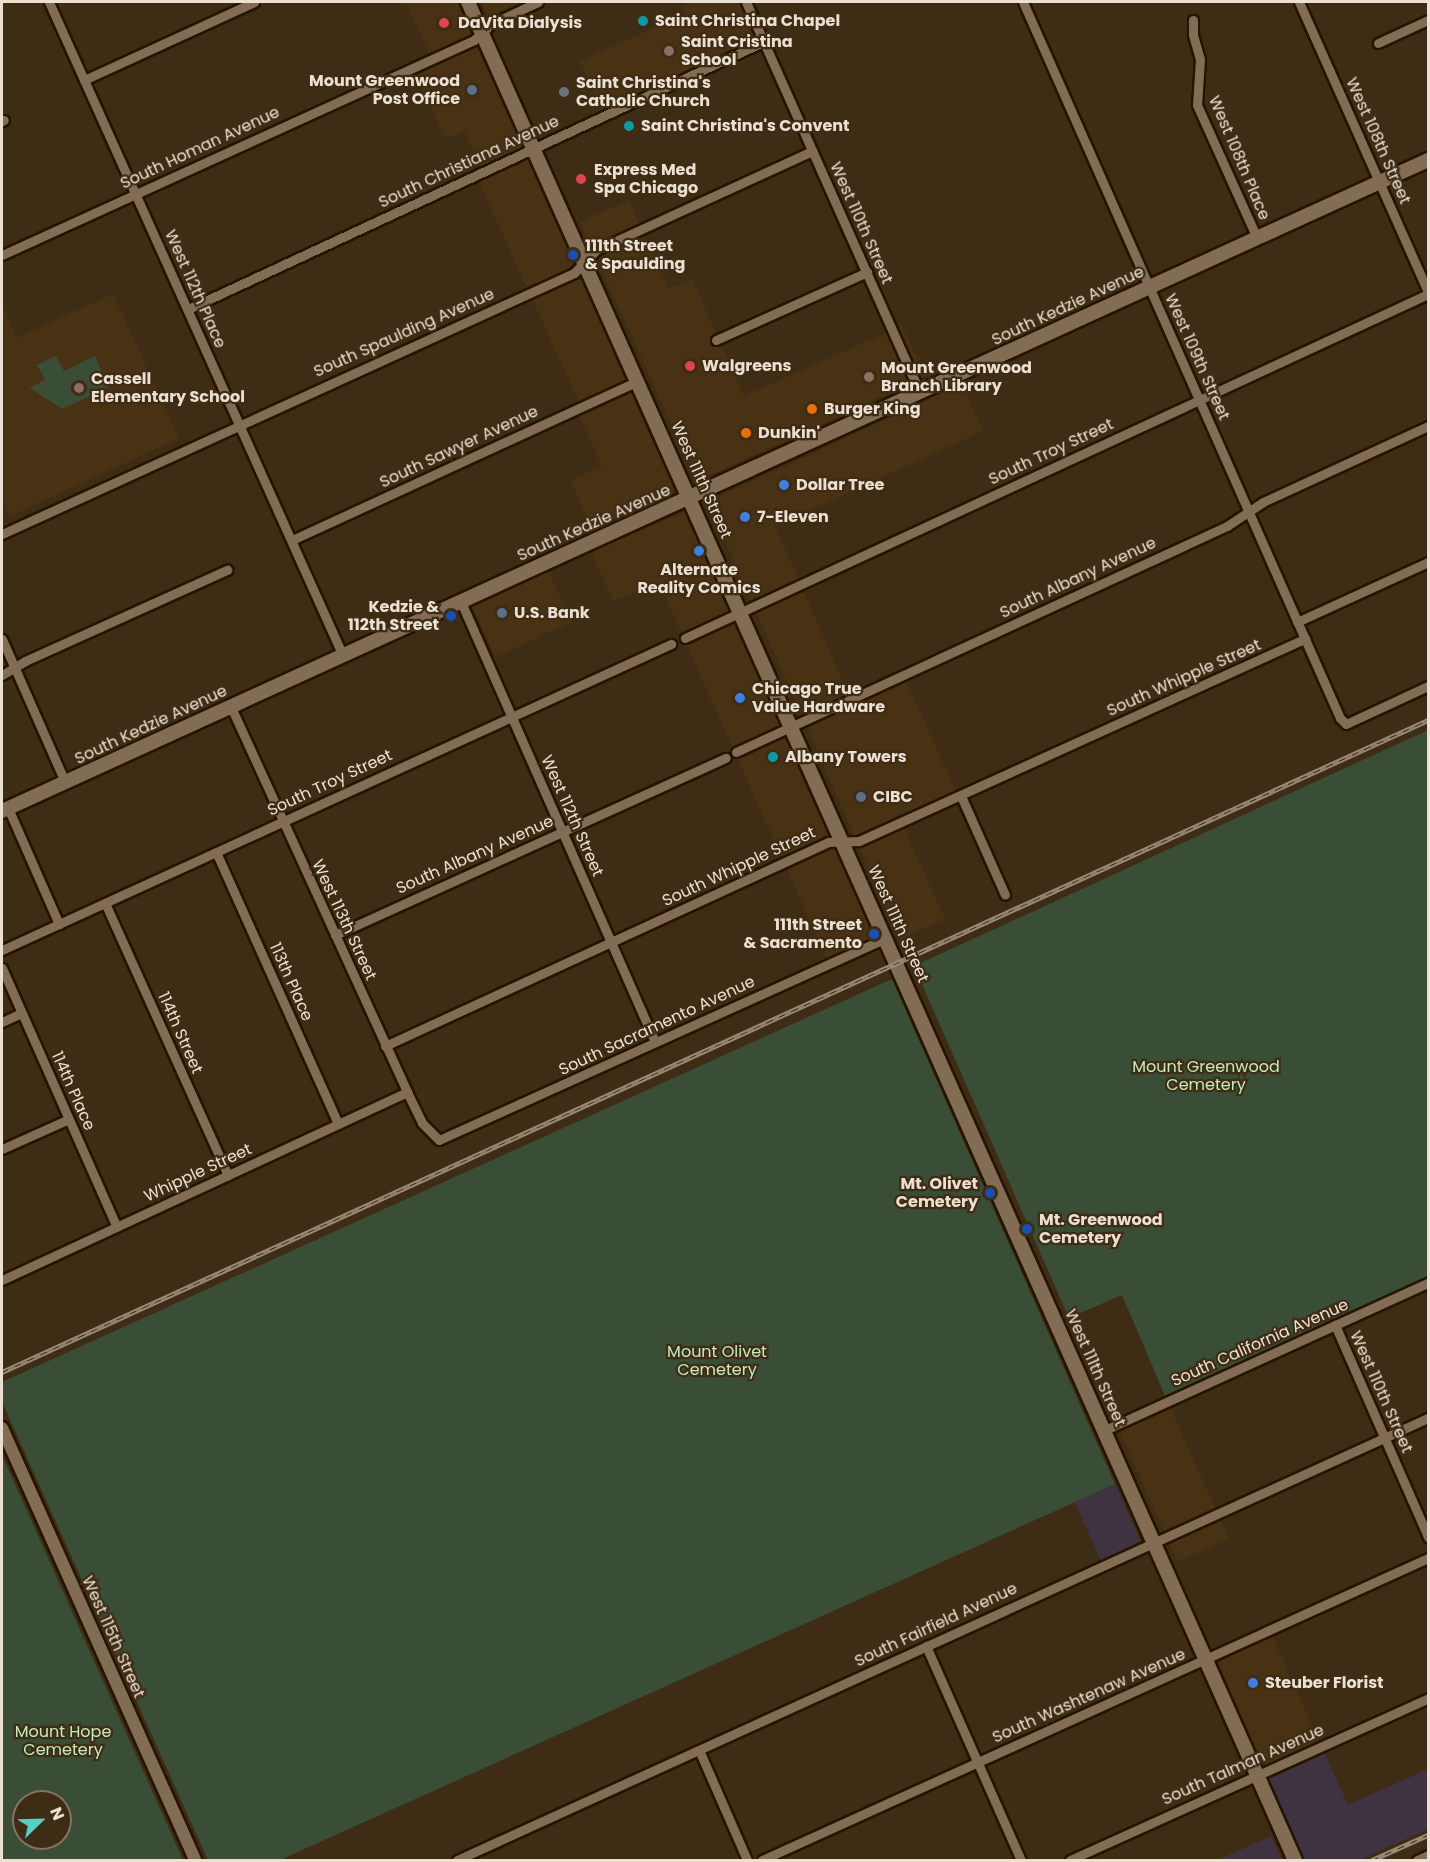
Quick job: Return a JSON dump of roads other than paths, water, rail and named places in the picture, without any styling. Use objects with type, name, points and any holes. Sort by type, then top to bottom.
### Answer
[{"type":"main road","name":"West 111th Street","points":[[468,2],[742,612],[1295,1860]]},
{"type":"main road","name":"South Kedzie Avenue","points":[[5,810],[1428,160]]},
{"type":"street","name":"West 112th Place","points":[[48,2],[343,656]]},
{"type":"street","points":[[84,80],[254,2]]},
{"type":"street","name":"South Homan Avenue","points":[[2,255],[474,40],[491,24],[538,2]]},
{"type":"street","name":"West 110th Street","points":[[746,2],[920,392]]},
{"type":"street","name":"West 109th Street","points":[[1023,2],[1297,622],[1346,724],[1428,686]]},
{"type":"street","name":"West 108th Street","points":[[1299,2],[1428,293]]},
{"type":"street","name":"West 108th Place","points":[[1193,20],[1193,35],[1200,59],[1197,105],[1257,238]]},
{"type":"street","points":[[1378,43],[1428,20]]},
{"type":"street","name":"South Christiana Avenue","points":[[188,309],[764,42]]},
{"type":"street","name":"South Spaulding Avenue","points":[[2,534],[574,273],[596,250],[812,151]]},
{"type":"street","points":[[716,340],[867,272]]},
{"type":"street","name":"South Troy Street","points":[[685,638],[1428,293]]},
{"type":"street","name":"South Sawyer Avenue","points":[[292,540],[638,381]]},
{"type":"street","name":"South Albany Avenue","points":[[736,752],[1227,526],[1249,512],[1428,426]]},
{"type":"street","points":[[1297,622],[1428,562]]},
{"type":"street","points":[[2,675],[227,570]]},
{"type":"street","name":"West 112th Street","points":[[461,602],[655,1042]]},
{"type":"street","points":[[2,639],[65,782]]},
{"type":"street","name":"South Whipple Street","points":[[385,1046],[829,842],[859,841],[1305,639]]},
{"type":"street","name":"South Troy Street","points":[[2,950],[671,644]]},
{"type":"street","name":"West 113th Street","points":[[231,707],[406,1092],[422,1123],[439,1140]]},
{"type":"street","name":"South Albany Avenue","points":[[335,935],[726,758]]},
{"type":"street","points":[[961,796],[1005,895]]},
{"type":"street","points":[[5,810],[59,924]]},
{"type":"street","name":"113th Place","points":[[216,852],[338,1124]]},
{"type":"street","name":"114th Street","points":[[105,903],[228,1175]]},
{"type":"street","name":"South Sacramento Avenue","points":[[439,1140],[887,938]]},
{"type":"street","name":"114th Place","points":[[2,968],[117,1227]]},
{"type":"street","points":[[2,1022],[21,1013]]},
{"type":"street","name":"Whipple Street","points":[[2,1280],[406,1092]]},
{"type":"street","points":[[2,1149],[69,1119]]},
{"type":"street","name":"South California Avenue","points":[[1105,1430],[1428,1283]]},
{"type":"street","name":"West 110th Street","points":[[1335,1325],[1428,1537]]},
{"type":"street","name":"South Fairfield Avenue","points":[[457,1860],[471,1858],[699,1750],[1428,1418]]},
{"type":"street","name":"West 115th Street","points":[[2,1428],[195,1860]]},
{"type":"street","name":"South Washtenaw Avenue","points":[[762,1860],[1428,1558]]},
{"type":"street","points":[[926,1646],[1021,1860]]},
{"type":"street","name":"South Talman Avenue","points":[[1070,1860],[1428,1698]]},
{"type":"street","points":[[699,1750],[747,1860]]},
{"type":"street","points":[[1417,1860],[1428,1855]]},
{"type":"railway","points":[[2,1372],[1428,720]]},
{"type":"railway","points":[[1372,1860],[1428,1835]]},
{"type":"place","name":"Saint Christina Chapel","points":[[643,21]]},
{"type":"place","name":"DaVita Dialysis","points":[[444,23]]},
{"type":"place","name":"Saint Cristina School","points":[[669,51]]},
{"type":"place","name":"Mount Greenwood Post Office","points":[[472,90]]},
{"type":"place","name":"Saint Christina's Catholic Church","points":[[564,92]]},
{"type":"place","name":"Saint Christina's Convent","points":[[629,126]]},
{"type":"place","name":"Express Med Spa Chicago","points":[[581,179]]},
{"type":"place","name":"111th Street & Spaulding","points":[[573,255]]},
{"type":"place","name":"Walgreens","points":[[690,366]]},
{"type":"place","name":"Mount Greenwood Branch Library","points":[[869,377]]},
{"type":"place","name":"Cassell Elementary School","points":[[79,388]]},
{"type":"place","name":"Burger King","points":[[812,409]]},
{"type":"place","name":"Dunkin'","points":[[746,433]]},
{"type":"place","name":"Dollar Tree","points":[[784,485]]},
{"type":"place","name":"7-Eleven","points":[[745,517]]},
{"type":"place","name":"Alternate Reality Comics","points":[[699,551]]},
{"type":"place","name":"U.S. Bank","points":[[502,613]]},
{"type":"place","name":"Kedzie & 112th Street","points":[[451,616]]},
{"type":"place","name":"Chicago True Value Hardware","points":[[740,698]]},
{"type":"place","name":"Albany Towers","points":[[773,757]]},
{"type":"place","name":"CIBC","points":[[861,797]]},
{"type":"place","name":"111th Street & Sacramento","points":[[874,934]]},
{"type":"place","name":"Mt. Olivet Cemetery","points":[[990,1193]]},
{"type":"place","name":"Mt. Greenwood Cemetery","points":[[1027,1229]]},
{"type":"place","name":"Steuber Florist","points":[[1253,1683]]},
{"type":"park label","name":"Mount Greenwood Cemetery","points":[[1206,1076]]},
{"type":"park label","name":"Mount Olivet Cemetery","points":[[717,1361]]},
{"type":"park label","name":"Mount Hope Cemetery","points":[[63,1741]]}]
